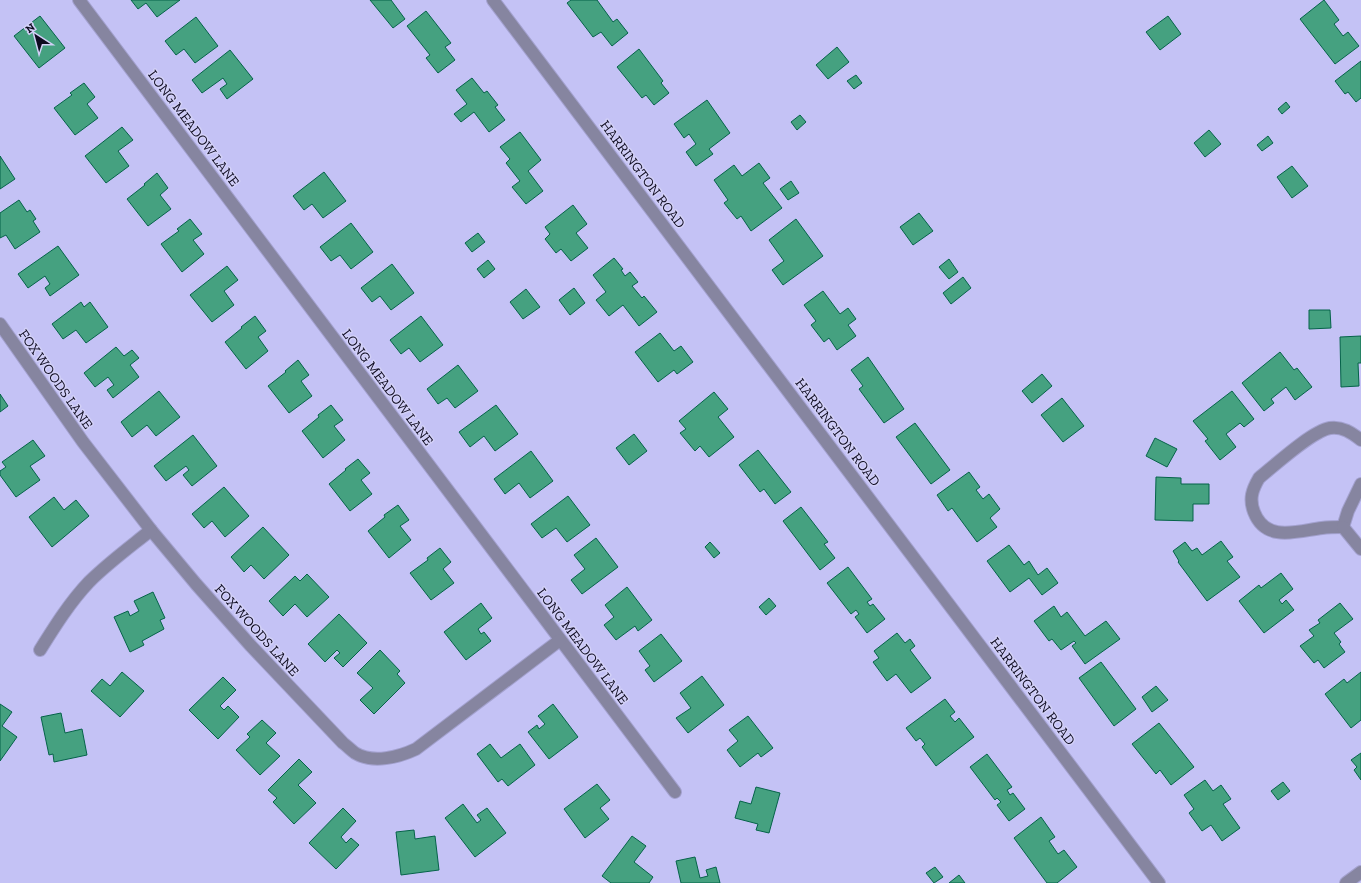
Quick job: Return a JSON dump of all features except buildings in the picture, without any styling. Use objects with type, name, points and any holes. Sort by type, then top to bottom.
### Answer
[{"type":"street","name":"LONG MEADOW LANE","points":[[79,0],[675,792]]},
{"type":"street","name":"HARRINGTON ROAD","points":[[493,0],[1159,883]]},
{"type":"street","name":"FOX WOODS LANE","points":[[0,324],[82,442],[151,530],[251,646],[343,743],[356,754],[374,758],[393,758],[416,749],[560,640]]},
{"type":"street","points":[[1343,527],[1323,528],[1281,534],[1270,530],[1255,516],[1251,496],[1259,478],[1318,432],[1331,428],[1341,428],[1352,432],[1361,440]]},
{"type":"street","points":[[1343,527],[1348,511],[1361,484]]},
{"type":"street","points":[[1343,527],[1361,549]]},
{"type":"street","points":[[40,650],[73,600],[89,582],[108,564],[151,530]]},
{"type":"street","points":[[1346,883],[1361,872]]}]
